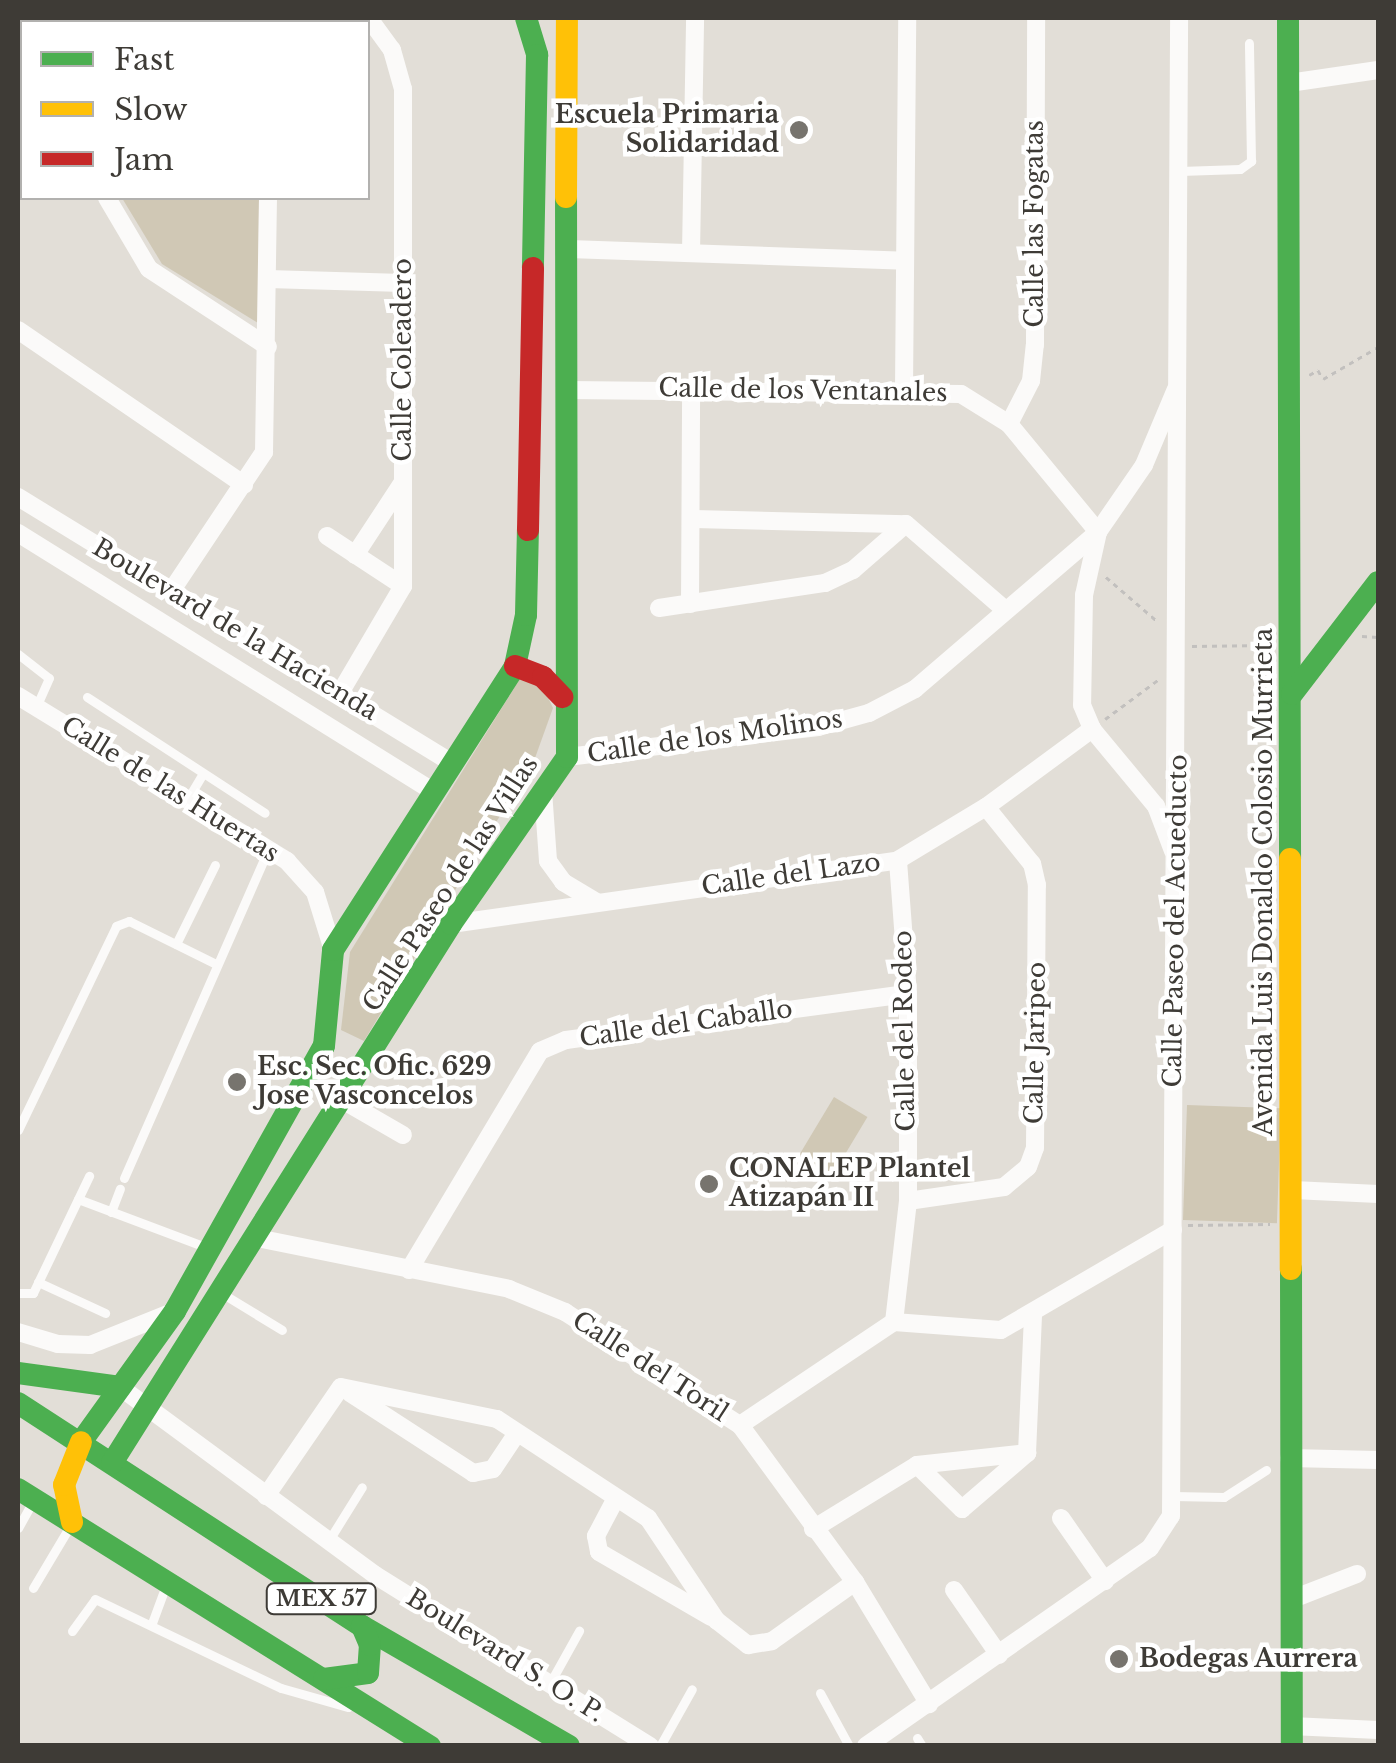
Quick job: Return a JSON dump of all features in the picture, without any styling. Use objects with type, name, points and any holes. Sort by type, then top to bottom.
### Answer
[{"type":"street","name":"Calle Coleadero","points":[[369,18],[400,69],[404,586]]},
{"type":"street","name":"Calle Paseo de las Villas","points":[[72,1522],[64,1484],[80,1442],[175,1311],[324,1046],[333,950],[515,666],[526,614],[538,55],[526,18]]},
{"type":"street","name":"Calle Paseo de las Villas","points":[[112,1462],[223,1294],[451,924],[568,757],[562,697],[568,390],[567,18]]},
{"type":"street","points":[[691,253],[694,18]]},
{"type":"street","points":[[904,389],[906,18]]},
{"type":"street","name":"Calle las Fogatas","points":[[1009,424],[1031,381],[1035,344],[1036,18]]},
{"type":"street","name":"Calle Paseo del Acueducto","points":[[929,1704],[1105,1581],[1162,1535],[1173,1496],[1177,862],[1172,424],[1181,375],[1179,18]]},
{"type":"street","name":"Avenida Luis Donaldo Colosio Murrieta","points":[[1288,18],[1293,1190],[1288,1458],[1290,1740]]},
{"type":"street","points":[[1289,83],[1378,70]]},
{"type":"street","points":[[107,200],[148,269],[268,347]]},
{"type":"street","points":[[176,584],[264,452],[268,200]]},
{"type":"street","points":[[569,249],[905,261]]},
{"type":"street","points":[[268,280],[402,283]]},
{"type":"street","points":[[18,330],[244,485]]},
{"type":"street","points":[[690,604],[694,519],[691,388]]},
{"type":"street","name":"Calle de los Ventanales","points":[[568,390],[904,389],[961,394],[1009,424],[1098,532]]},
{"type":"street","name":"Calle de los Molinos","points":[[568,757],[818,727],[869,714],[915,689],[1098,532],[1172,424]]},
{"type":"street","points":[[355,554],[403,482]]},
{"type":"street","name":"Boulevard de la Hacienda","points":[[18,497],[176,584],[340,694],[452,763]]},
{"type":"street","points":[[694,519],[906,524],[1004,609]]},
{"type":"street","points":[[659,608],[825,582],[853,570],[906,524]]},
{"type":"street","name":"Calle de los Molinos","points":[[1098,532],[1084,594],[1079,664],[1082,705],[1092,729],[1156,806],[1177,862]]},
{"type":"street","name":"Boulevard de la Hacienda","points":[[18,533],[432,791]]},
{"type":"street","points":[[327,536],[404,586],[340,694]]},
{"type":"street","points":[[1292,694],[1378,581]]},
{"type":"street","points":[[515,666],[543,677],[562,697]]},
{"type":"street","name":"Calle de las Huertas","points":[[18,696],[268,850],[315,892],[333,950]]},
{"type":"street","name":"Calle del Lazo","points":[[451,924],[898,860],[986,808],[1092,729]]},
{"type":"street","points":[[542,789],[548,861],[563,882],[596,902]]},
{"type":"street","name":"Calle Jaripeo","points":[[908,1200],[1004,1186],[1028,1167],[1034,1148],[1037,885],[1032,864],[986,808]]},
{"type":"street","name":"Calle del Rodeo","points":[[894,1322],[908,1200],[908,994],[898,860]]},
{"type":"street","name":"Calle del Caballo","points":[[410,1270],[540,1051],[566,1040],[908,994]]},
{"type":"street","points":[[324,1046],[366,1066]]},
{"type":"street","points":[[344,1100],[404,1135]]},
{"type":"street","points":[[1293,1190],[1378,1194]]},
{"type":"street","points":[[894,1322],[983,1332],[1034,1316],[1172,1230]]},
{"type":"street","name":"Calle del Toril","points":[[257,1238],[509,1289],[565,1312],[740,1425],[894,1322]]},
{"type":"street","points":[[18,1332],[58,1344],[90,1345],[123,1337],[175,1311],[202,1327]]},
{"type":"street","points":[[918,1465],[962,1509],[1028,1453],[1034,1316]]},
{"type":"street","points":[[18,1373],[120,1386]]},
{"type":"street","name":"Boulevard S. O. P.","points":[[120,1386],[328,1542],[650,1746]]},
{"type":"street","points":[[342,1387],[497,1419],[660,1532],[716,1620]]},
{"type":"street","points":[[342,1387],[472,1473],[493,1469],[517,1432]]},
{"type":"street","points":[[266,1496],[342,1387]]},
{"type":"street","name":"MEX 57","points":[[18,1404],[362,1626],[569,1746]]},
{"type":"street","points":[[740,1425],[856,1582],[929,1704],[866,1746]]},
{"type":"street","points":[[814,1530],[918,1465],[1028,1453]]},
{"type":"street","points":[[1288,1458],[1378,1460]]},
{"type":"street","name":"MEX 57","points":[[26,1494],[430,1746]]},
{"type":"street","points":[[616,1498],[596,1536],[598,1552],[716,1620],[748,1646],[761,1647],[856,1582]]},
{"type":"street","points":[[1060,1518],[1105,1581]]},
{"type":"street","points":[[1290,1600],[1356,1574]]},
{"type":"street","points":[[954,1590],[999,1655]]},
{"type":"street","points":[[321,1679],[360,1680],[368,1673],[370,1645],[362,1626]]},
{"type":"street","points":[[1290,1740],[1378,1730]]},
{"type":"lane","points":[[1180,171],[1240,169],[1251,162],[1250,43]]},
{"type":"lane","points":[[18,654],[49,678],[36,707]]},
{"type":"lane","points":[[87,698],[265,812]]},
{"type":"lane","points":[[187,800],[204,773]]},
{"type":"lane","points":[[124,1178],[268,850]]},
{"type":"lane","points":[[176,944],[215,865]]},
{"type":"lane","points":[[18,1130],[116,926],[128,921],[216,964]]},
{"type":"lane","points":[[18,1293],[29,1296],[38,1282],[89,1176]]},
{"type":"lane","points":[[111,1212],[120,1189]]},
{"type":"lane","points":[[78,1200],[209,1248]]},
{"type":"lane","points":[[38,1282],[105,1313]]},
{"type":"lane","points":[[223,1294],[282,1330]]},
{"type":"lane","points":[[1173,1496],[1224,1497],[1266,1470]]},
{"type":"lane","points":[[328,1542],[362,1487]]},
{"type":"lane","points":[[18,1528],[26,1494]]},
{"type":"lane","points":[[33,1588],[72,1522]]},
{"type":"lane","points":[[152,1623],[168,1583]]},
{"type":"lane","points":[[72,1630],[95,1598],[266,1680],[328,1704],[372,1710]]},
{"type":"lane","points":[[550,1684],[579,1632]]},
{"type":"lane","points":[[266,1680],[282,1655]]},
{"type":"lane","points":[[660,1746],[692,1690]]},
{"type":"lane","points":[[820,1693],[848,1746]]},
{"type":"path","points":[[1290,386],[1318,370],[1323,379],[1378,347]]},
{"type":"path","points":[[1120,588],[1165,628]]},
{"type":"path","points":[[1172,1230],[1292,1224]]},
{"type":"shaded area","points":[[123,200],[259,200],[258,323],[162,264]]},
{"type":"shaded area","points":[[521,677],[541,683],[553,708],[535,758],[364,1041],[341,1030],[350,952]]},
{"type":"shaded area","points":[[834,1097],[867,1117],[833,1175],[799,1154]]},
{"type":"shaded area","points":[[1187,1105],[1281,1108],[1277,1223],[1183,1220]]},
{"type":"traffic: fast","points":[[526,18],[537,55],[533,268]]},
{"type":"traffic: fast","points":[[1288,18],[1290,859]]},
{"type":"traffic: fast","points":[[112,1463],[451,924],[567,757],[566,197]]},
{"type":"traffic: fast","points":[[81,1442],[175,1311],[324,1046],[333,950],[515,666],[526,615],[528,530]]},
{"type":"traffic: fast","points":[[1292,694],[1378,582]]},
{"type":"traffic: fast","points":[[1291,1269],[1292,1746]]},
{"type":"traffic: fast","points":[[18,1373],[120,1387]]},
{"type":"traffic: fast","points":[[18,1403],[362,1626],[569,1746]]},
{"type":"traffic: fast","points":[[18,1489],[430,1746]]},
{"type":"traffic: fast","points":[[324,1679],[368,1673],[370,1645],[362,1626]]},
{"type":"traffic: slow","points":[[566,197],[567,18]]},
{"type":"traffic: slow","points":[[1290,859],[1291,1269]]},
{"type":"traffic: slow","points":[[72,1522],[64,1485],[81,1442]]},
{"type":"traffic: jam","points":[[528,530],[533,268]]},
{"type":"traffic: jam","points":[[515,666],[543,677],[562,697]]},
{"type":"place","name":"Escuela Primaria Solidaridad","points":[[799,130]]},
{"type":"place","name":"Esc. Sec. Ofic. 629 Jose Vasconcelos","points":[[237,1082]]},
{"type":"place","name":"CONALEP Plantel Atizapán II","points":[[709,1184]]},
{"type":"place","name":"Bodegas Aurrera","points":[[1119,1659]]}]
